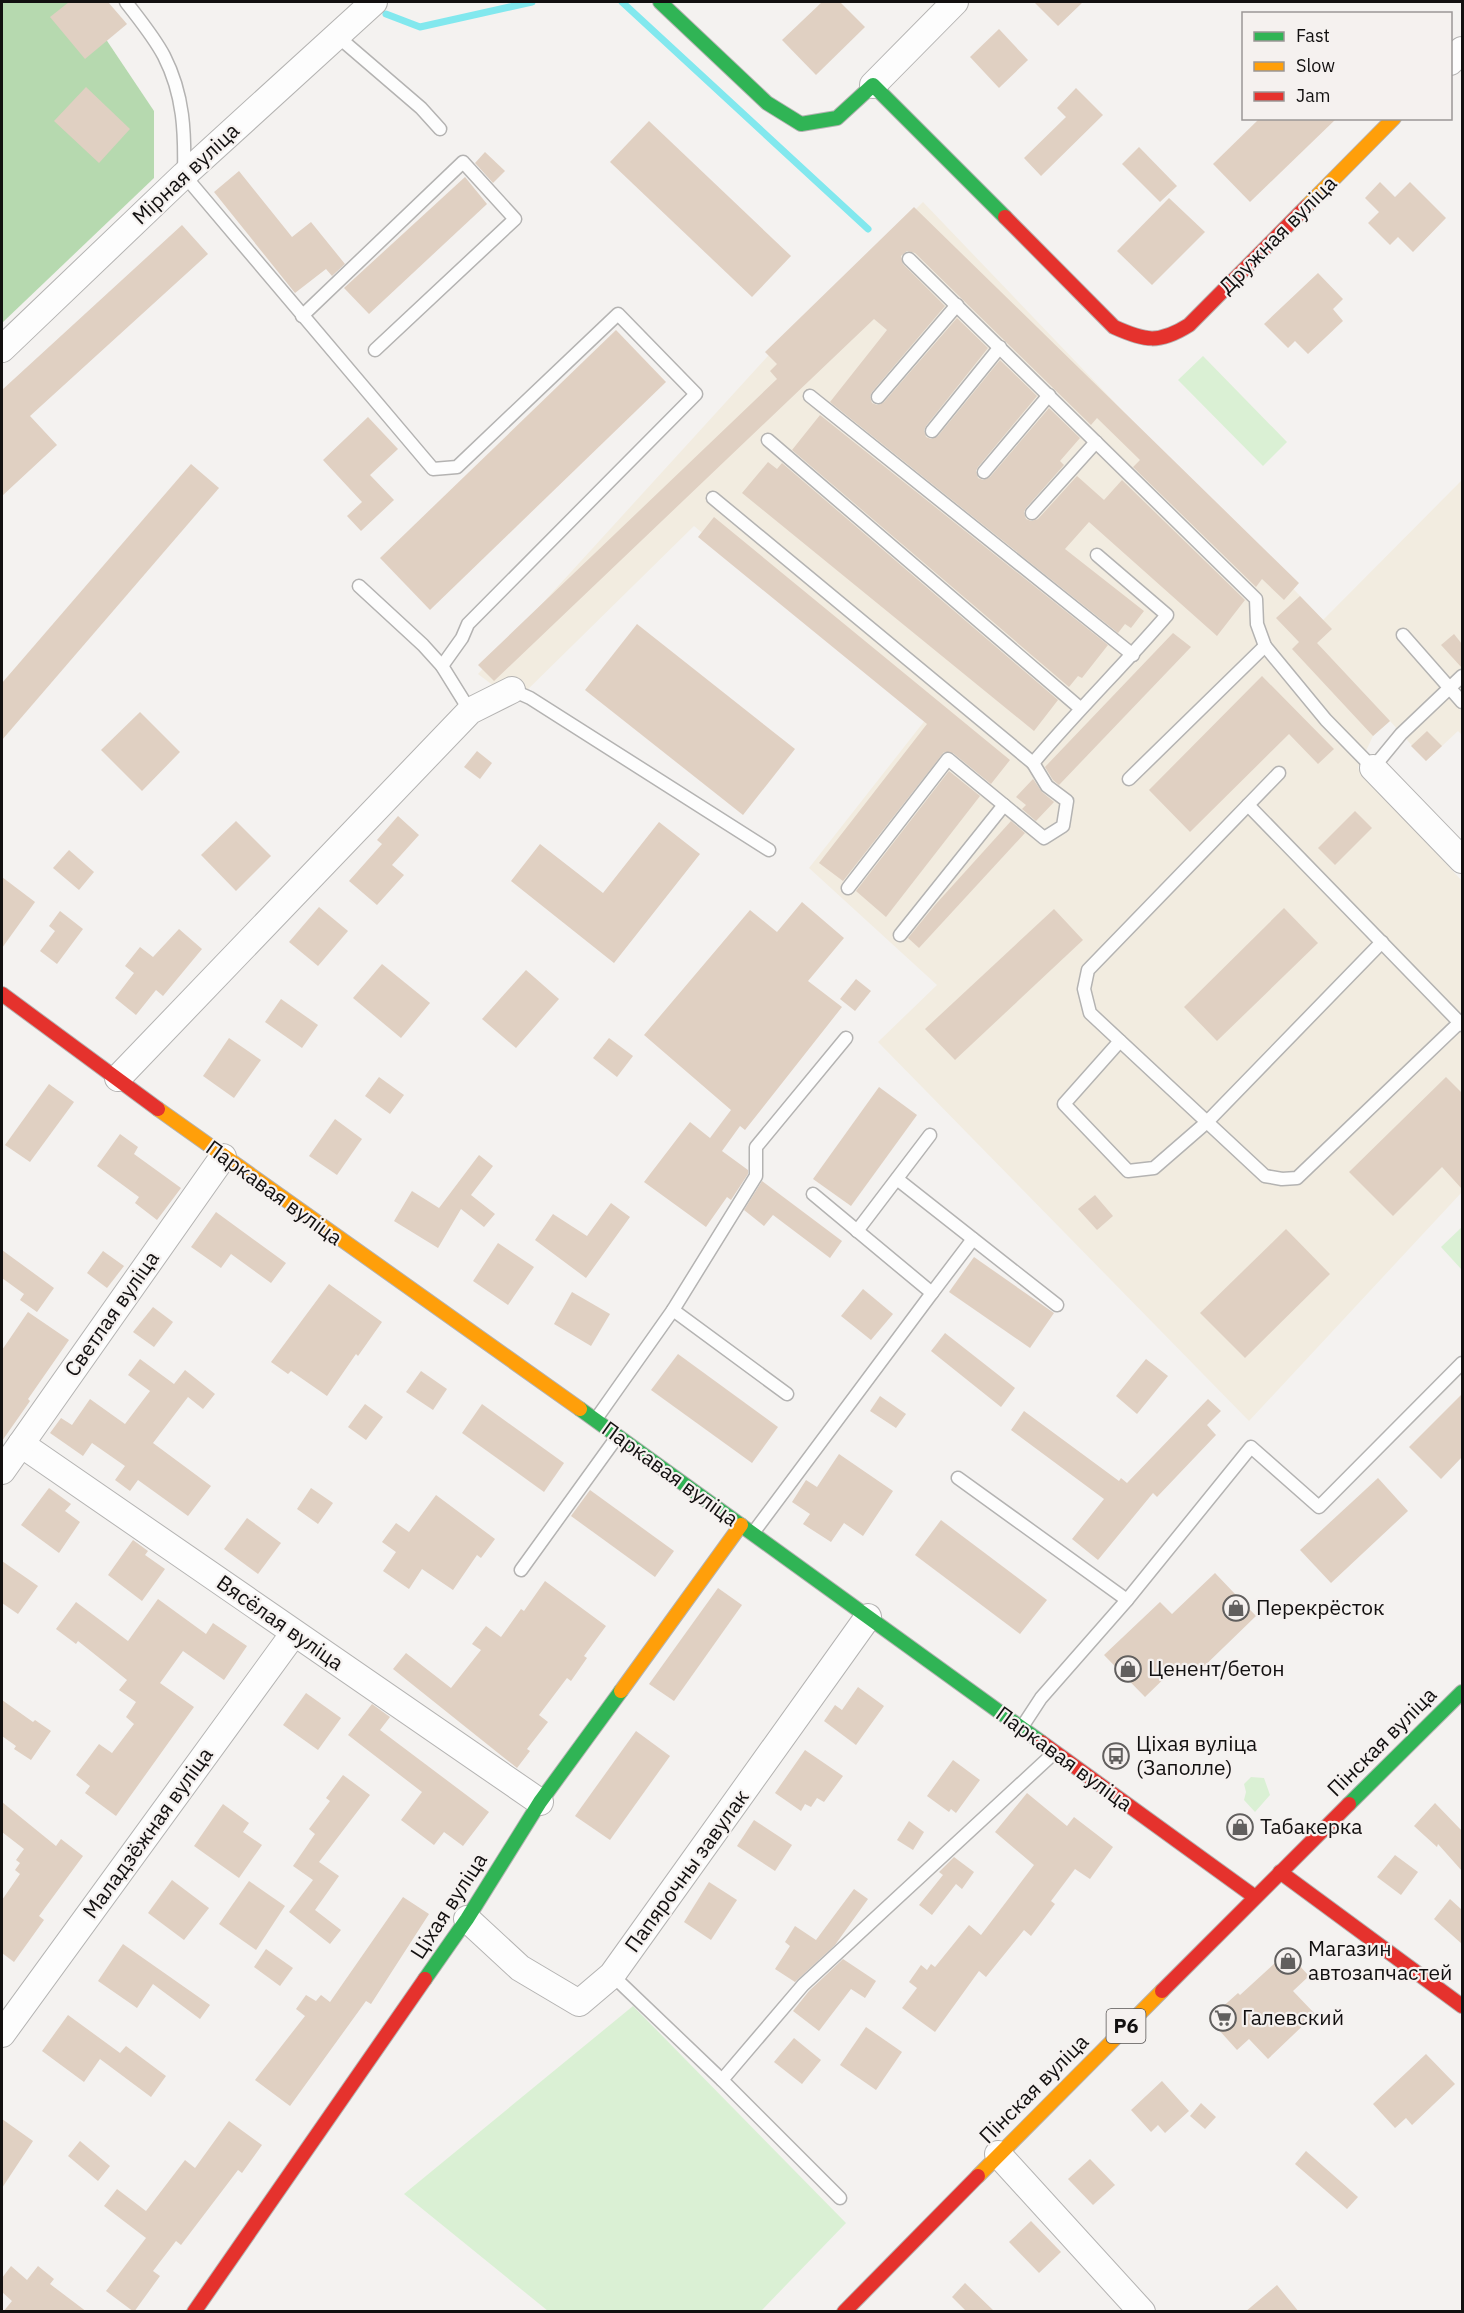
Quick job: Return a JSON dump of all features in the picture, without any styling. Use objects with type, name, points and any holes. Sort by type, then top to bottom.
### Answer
[{"type":"street","name":"Мірная вуліца","points":[[2,349],[184,175],[374,2]]},
{"type":"street","points":[[660,2],[767,103],[801,124],[837,118],[955,2]]},
{"type":"street","name":"Дружная вуліца","points":[[873,85],[1114,327],[1134,336],[1154,340],[1173,336],[1189,325],[1392,120]]},
{"type":"street","points":[[118,1078],[470,711],[512,690]]},
{"type":"street","points":[[1373,768],[1462,860]]},
{"type":"street","name":"Паркавая вуліца","points":[[2,994],[223,1157],[596,1420],[1255,1898]]},
{"type":"street","name":"Светлая вуліца","points":[[2,1471],[223,1157]]},
{"type":"street","name":"Вясёлая вуліца","points":[[21,1443],[540,1802]]},
{"type":"street","name":"Ціхая вуліца","points":[[194,2312],[467,1919],[540,1802],[747,1529]]},
{"type":"street","name":"Папярочны завулак","points":[[467,1919],[520,1968],[579,2004],[612,1975],[868,1617]]},
{"type":"street","name":"Маладзёжная вуліца","points":[[2,2034],[294,1632]]},
{"type":"street","name":"Пінская вуліца","points":[[1280,1872],[1462,1692]]},
{"type":"street","points":[[1280,1872],[1462,2006]]},
{"type":"street","name":"Р6","points":[[1255,1898],[1280,1872]]},
{"type":"street","name":"Пінская вуліца","points":[[844,2312],[998,2154],[1255,1898]]},
{"type":"street","points":[[998,2154],[1142,2312]]},
{"type":"lane","points":[[126,2],[164,55],[177,89],[185,130],[184,175],[433,469],[457,467],[618,314],[696,394],[468,624],[462,638],[442,666]]},
{"type":"lane","points":[[336,35],[421,108],[440,129]]},
{"type":"lane","points":[[302,316],[464,162],[515,219],[375,350]]},
{"type":"lane","points":[[909,259],[1256,599],[1257,624],[1265,646],[1326,720],[1373,768],[1401,734],[1462,676]]},
{"type":"lane","points":[[878,397],[957,305]]},
{"type":"lane","points":[[932,431],[999,347]]},
{"type":"lane","points":[[984,472],[1049,395]]},
{"type":"lane","points":[[810,396],[1133,655]]},
{"type":"lane","points":[[768,440],[1080,708]]},
{"type":"lane","points":[[1032,513],[1096,442]]},
{"type":"lane","points":[[713,498],[1033,763],[1047,786],[1068,801],[1063,826],[1044,838],[948,759],[848,888]]},
{"type":"lane","points":[[1033,763],[1080,708],[1133,655],[1167,615],[1097,555]]},
{"type":"lane","points":[[359,586],[423,645],[442,666],[470,711]]},
{"type":"lane","points":[[1402,634],[1462,702]]},
{"type":"lane","points":[[1129,779],[1265,646]]},
{"type":"lane","points":[[512,690],[530,698],[769,850]]},
{"type":"lane","points":[[1248,805],[1461,1023],[1297,1178],[1282,1179],[1265,1176],[1090,1013],[1084,989],[1088,970],[1279,773]]},
{"type":"lane","points":[[900,935],[1004,805]]},
{"type":"lane","points":[[1120,1041],[1064,1104],[1128,1171],[1154,1168],[1207,1122],[1382,942]]},
{"type":"lane","points":[[596,1420],[673,1310],[756,1176],[756,1147],[846,1038]]},
{"type":"lane","points":[[857,1231],[930,1135]]},
{"type":"lane","points":[[897,1179],[1058,1305]]},
{"type":"lane","points":[[813,1194],[932,1293]]},
{"type":"lane","points":[[747,1529],[974,1239]]},
{"type":"lane","points":[[673,1310],[787,1394]]},
{"type":"lane","points":[[1022,1728],[1041,1698],[1127,1600],[1251,1447],[1318,1507],[1462,1363]]},
{"type":"lane","points":[[521,1570],[618,1437]]},
{"type":"lane","points":[[958,1478],[1127,1600]]},
{"type":"lane","points":[[723,2080],[803,1985],[1055,1752]]},
{"type":"lane","points":[[612,1975],[723,2080],[840,2198]]},
{"type":"shaded area","points":[[923,202],[1323,620],[1462,480],[1462,735],[1458,731],[1426,761],[1390,721],[1373,736],[1358,768],[1462,881],[1462,1192],[1249,1421],[878,1042],[937,985],[809,868],[926,719],[694,526],[515,702],[478,674],[767,357]]},
{"type":"green space","points":[[2,2],[81,2],[154,111],[154,178],[2,323]]},
{"type":"green space","points":[[1203,356],[1287,442],[1263,466],[1178,380]]},
{"type":"green space","points":[[1462,1227],[1462,1270],[1441,1247]]},
{"type":"green space","points":[[1251,1777],[1264,1778],[1270,1795],[1255,1812],[1244,1800],[1246,1792],[1244,1784]]},
{"type":"green space","points":[[633,2006],[846,2223],[761,2311],[548,2311],[404,2194]]},
{"type":"building","points":[[69,2],[108,2],[127,24],[85,59],[50,17]]},
{"type":"building","points":[[822,2],[840,2],[865,27],[816,75],[782,40]]},
{"type":"building","points":[[1034,2],[1083,2],[1058,26]]},
{"type":"building","points":[[999,29],[1028,60],[999,88],[970,57]]},
{"type":"building","points":[[86,87],[130,129],[99,163],[54,121]]},
{"type":"building","points":[[1076,88],[1103,115],[1041,176],[1024,158],[1066,117],[1057,108]]},
{"type":"building","points":[[1258,120],[1335,120],[1250,202],[1213,164]]},
{"type":"building","points":[[649,121],[791,256],[752,297],[610,162]]},
{"type":"building","points":[[1139,147],[1177,186],[1160,202],[1122,164]]},
{"type":"building","points":[[485,152],[505,171],[493,183],[475,163]]},
{"type":"building","points":[[239,171],[292,237],[311,222],[345,264],[332,276],[326,269],[295,293],[214,192]]},
{"type":"building","points":[[465,177],[487,204],[369,314],[344,288]]},
{"type":"building","points":[[1380,182],[1395,197],[1410,182],[1446,218],[1413,252],[1398,237],[1390,245],[1368,223],[1379,212],[1365,198]]},
{"type":"building","points":[[1169,198],[1205,232],[1152,285],[1117,251]]},
{"type":"building","points":[[914,207],[1299,583],[1284,600],[1262,579],[1256,587],[1133,467],[1140,460],[1097,418],[1091,425],[915,253],[907,251],[901,256],[903,264],[945,306],[872,392],[870,396],[872,403],[877,405],[884,402],[957,318],[988,348],[926,426],[924,430],[926,437],[931,439],[938,436],[1000,360],[1037,396],[978,467],[976,471],[978,478],[983,480],[990,477],[1049,408],[1080,438],[1060,461],[1064,465],[1026,508],[1024,512],[1026,519],[1031,521],[1038,519],[1077,476],[1104,500],[1122,480],[1245,600],[1217,636],[1089,522],[1065,549],[1144,611],[1131,628],[1125,624],[1118,633],[830,402],[887,330],[874,319],[494,681],[478,665],[777,379],[770,371],[777,364],[765,352]]},
{"type":"building","points":[[182,225],[208,254],[30,416],[57,445],[2,496],[2,390]]},
{"type":"building","points":[[1318,273],[1343,299],[1333,309],[1343,321],[1308,354],[1295,341],[1288,348],[1264,324]]},
{"type":"building","points":[[616,330],[666,382],[430,610],[380,558]]},
{"type":"building","points":[[820,415],[1108,645],[1082,678],[1078,676],[1069,687],[792,450]]},
{"type":"building","points":[[368,417],[398,449],[370,475],[394,500],[361,531],[347,516],[362,502],[323,460]]},
{"type":"building","points":[[768,462],[777,469],[782,463],[1058,700],[1034,731],[742,493]]},
{"type":"building","points":[[191,464],[219,488],[2,740],[2,683]]},
{"type":"building","points":[[714,517],[1010,760],[991,784],[953,753],[944,752],[843,881],[819,863],[927,724],[698,537]]},
{"type":"building","points":[[1300,596],[1332,629],[1317,643],[1390,721],[1373,736],[1292,649],[1299,642],[1276,618]]},
{"type":"building","points":[[637,624],[795,749],[743,815],[585,690]]},
{"type":"building","points":[[1173,633],[1191,647],[1059,785],[1045,767]]},
{"type":"building","points":[[1454,634],[1462,644],[1462,668],[1441,645]]},
{"type":"building","points":[[1262,676],[1334,749],[1318,764],[1289,734],[1190,832],[1149,790]]},
{"type":"building","points":[[140,712],[180,752],[142,791],[101,750]]},
{"type":"building","points":[[1427,731],[1442,746],[1426,761],[1411,746]]},
{"type":"building","points":[[477,751],[492,763],[480,779],[464,767]]},
{"type":"building","points":[[949,771],[980,796],[886,917],[856,891]]},
{"type":"building","points":[[1033,779],[1042,792],[1054,802],[1036,821],[1022,809],[1026,805],[1016,797]]},
{"type":"building","points":[[1355,811],[1372,828],[1335,865],[1318,848]]},
{"type":"building","points":[[398,816],[419,835],[392,865],[404,875],[377,905],[349,881],[382,844],[377,840]]},
{"type":"building","points":[[236,821],[271,856],[236,891],[201,855]]},
{"type":"building","points":[[1011,821],[1025,833],[919,948],[908,938]]},
{"type":"building","points":[[659,822],[700,854],[614,963],[511,881],[540,844],[603,893]]},
{"type":"building","points":[[69,850],[94,872],[79,890],[53,868]]},
{"type":"building","points":[[2,877],[35,902],[2,948]]},
{"type":"building","points":[[802,902],[844,938],[808,981],[842,1007],[745,1130],[740,1126],[722,1151],[748,1170],[748,1174],[731,1200],[727,1197],[706,1227],[644,1182],[690,1122],[710,1138],[731,1110],[644,1035],[750,910],[777,932]]},
{"type":"building","points":[[319,907],[348,931],[318,966],[289,942]]},
{"type":"building","points":[[1284,908],[1318,943],[1217,1041],[1184,1007]]},
{"type":"building","points":[[1054,909],[1083,940],[955,1060],[925,1029]]},
{"type":"building","points":[[60,911],[83,929],[57,964],[40,951],[55,931],[49,926]]},
{"type":"building","points":[[179,929],[202,949],[163,996],[156,990],[136,1015],[115,998],[134,973],[125,966],[140,947],[153,957]]},
{"type":"building","points":[[382,964],[430,1003],[401,1038],[353,998]]},
{"type":"building","points":[[526,970],[559,999],[516,1048],[482,1019]]},
{"type":"building","points":[[856,979],[871,991],[855,1011],[840,999]]},
{"type":"building","points":[[281,999],[318,1025],[302,1048],[265,1022]]},
{"type":"building","points":[[229,1038],[261,1060],[234,1098],[203,1076]]},
{"type":"building","points":[[609,1038],[633,1056],[617,1077],[593,1058]]},
{"type":"building","points":[[379,1077],[404,1095],[390,1114],[365,1096]]},
{"type":"building","points":[[1446,1077],[1462,1093],[1462,1189],[1442,1167],[1393,1216],[1349,1172]]},
{"type":"building","points":[[49,1084],[74,1102],[30,1162],[5,1145]]},
{"type":"building","points":[[879,1087],[917,1115],[851,1206],[813,1179]]},
{"type":"building","points":[[335,1119],[362,1139],[337,1175],[309,1156]]},
{"type":"building","points":[[120,1134],[138,1147],[134,1154],[181,1188],[157,1220],[135,1203],[139,1197],[97,1166]]},
{"type":"building","points":[[479,1155],[493,1166],[471,1195],[495,1214],[484,1227],[461,1209],[438,1248],[394,1221],[412,1191],[439,1208]]},
{"type":"building","points":[[762,1181],[842,1241],[830,1258],[773,1215],[764,1226],[744,1210]]},
{"type":"building","points":[[1095,1195],[1113,1216],[1097,1230],[1078,1209]]},
{"type":"building","points":[[611,1203],[630,1217],[586,1278],[535,1240],[553,1214],[587,1236]]},
{"type":"building","points":[[216,1212],[286,1263],[271,1283],[231,1254],[221,1268],[191,1247]]},
{"type":"building","points":[[1286,1229],[1330,1274],[1245,1358],[1200,1313]]},
{"type":"building","points":[[498,1243],[534,1267],[508,1305],[473,1281]]},
{"type":"building","points":[[2,1250],[54,1288],[37,1312],[20,1300],[24,1294],[2,1278]]},
{"type":"building","points":[[103,1251],[124,1266],[107,1288],[87,1273]]},
{"type":"building","points":[[974,1257],[1054,1313],[1030,1348],[949,1292]]},
{"type":"building","points":[[329,1284],[382,1322],[327,1396],[291,1371],[288,1374],[271,1362]]},
{"type":"building","points":[[863,1289],[893,1314],[871,1340],[841,1316]]},
{"type":"building","points":[[572,1292],[610,1314],[591,1346],[554,1324]]},
{"type":"building","points":[[153,1307],[173,1322],[154,1347],[133,1332]]},
{"type":"building","points":[[28,1312],[69,1340],[2,1441],[2,1350]]},
{"type":"building","points":[[945,1333],[1015,1388],[1001,1407],[931,1351]]},
{"type":"building","points":[[678,1354],[778,1427],[752,1463],[651,1390]]},
{"type":"building","points":[[140,1359],[174,1384],[185,1370],[215,1394],[203,1409],[188,1397],[153,1443],[211,1486],[188,1516],[138,1480],[130,1491],[115,1480],[125,1466],[92,1443],[83,1456],[50,1433],[61,1418],[72,1425],[90,1399],[125,1424],[150,1391],[128,1375]]},
{"type":"building","points":[[1146,1359],[1168,1376],[1137,1414],[1116,1396]]},
{"type":"building","points":[[421,1371],[447,1389],[433,1410],[406,1392]]},
{"type":"building","points":[[1462,1394],[1462,1457],[1441,1479],[1409,1447]]},
{"type":"building","points":[[880,1396],[906,1414],[896,1428],[870,1411]]},
{"type":"building","points":[[1208,1399],[1221,1411],[1207,1425],[1216,1435],[1157,1497],[1153,1493],[1098,1560],[1072,1539],[1104,1499],[1011,1430],[1024,1411],[1119,1481],[1121,1478],[1127,1483]]},
{"type":"building","points":[[365,1404],[383,1417],[366,1440],[348,1427]]},
{"type":"building","points":[[482,1404],[564,1463],[544,1492],[462,1433]]},
{"type":"building","points":[[839,1454],[893,1491],[863,1536],[844,1523],[831,1542],[803,1524],[810,1514],[792,1502],[806,1480],[817,1487]]},
{"type":"building","points":[[1378,1478],[1408,1511],[1331,1583],[1300,1550]]},
{"type":"building","points":[[49,1488],[71,1504],[65,1511],[80,1522],[59,1553],[21,1525]]},
{"type":"building","points":[[311,1488],[333,1503],[318,1524],[297,1509]]},
{"type":"building","points":[[590,1490],[674,1551],[655,1577],[571,1516]]},
{"type":"building","points":[[436,1495],[495,1539],[481,1558],[477,1555],[453,1590],[422,1569],[409,1589],[383,1571],[396,1552],[382,1542],[396,1523],[409,1532]]},
{"type":"building","points":[[247,1518],[281,1543],[258,1574],[224,1549]]},
{"type":"building","points":[[941,1520],[1047,1600],[1020,1634],[915,1555]]},
{"type":"building","points":[[133,1540],[148,1551],[145,1555],[165,1569],[142,1601],[108,1575]]},
{"type":"building","points":[[2,1561],[38,1586],[18,1614],[2,1603]]},
{"type":"building","points":[[1215,1573],[1256,1616],[1192,1678],[1179,1664],[1145,1697],[1104,1655],[1160,1602],[1172,1614]]},
{"type":"building","points":[[545,1581],[606,1626],[584,1656],[587,1658],[571,1681],[567,1678],[539,1715],[548,1722],[527,1749],[530,1751],[517,1768],[393,1669],[406,1653],[451,1688],[481,1650],[472,1644],[486,1626],[501,1637],[521,1609],[524,1611]]},
{"type":"building","points":[[718,1588],[742,1605],[674,1701],[649,1684]]},
{"type":"building","points":[[158,1599],[206,1634],[213,1623],[247,1646],[224,1680],[183,1651],[160,1683],[194,1707],[116,1816],[85,1793],[90,1786],[76,1775],[99,1744],[112,1753],[134,1724],[126,1717],[136,1702],[119,1690],[127,1680],[78,1641],[76,1644],[56,1629],[76,1602],[128,1641]]},
{"type":"building","points":[[858,1687],[884,1706],[856,1745],[824,1721],[835,1705],[842,1710]]},
{"type":"building","points":[[306,1693],[341,1718],[318,1750],[283,1725]]},
{"type":"building","points":[[2,1700],[33,1722],[35,1720],[51,1731],[31,1760],[14,1749],[16,1746],[2,1736]]},
{"type":"building","points":[[372,1704],[390,1717],[380,1730],[489,1812],[463,1846],[444,1832],[434,1845],[401,1820],[422,1792],[348,1735]]},
{"type":"building","points":[[636,1731],[670,1756],[610,1840],[575,1816]]},
{"type":"building","points":[[805,1750],[843,1776],[824,1802],[817,1798],[811,1807],[805,1804],[801,1811],[775,1793]]},
{"type":"building","points":[[953,1760],[980,1780],[956,1813],[951,1809],[949,1812],[927,1796]]},
{"type":"building","points":[[343,1775],[370,1795],[319,1862],[339,1876],[315,1910],[341,1930],[330,1944],[289,1912],[313,1880],[293,1866],[315,1834],[309,1829],[330,1801],[326,1798]]},
{"type":"building","points":[[1027,1793],[1067,1826],[1074,1817],[1113,1847],[1090,1879],[1075,1869],[1051,1901],[1055,1904],[1031,1936],[1024,1930],[986,1977],[979,1971],[935,2032],[902,2008],[917,1988],[909,1982],[921,1965],[927,1970],[931,1964],[935,1967],[969,1925],[981,1935],[1034,1865],[995,1832]]},
{"type":"building","points":[[2,1802],[56,1846],[61,1839],[83,1856],[39,1916],[44,1920],[14,1962],[2,1953],[2,1900],[20,1874],[15,1870],[20,1863],[16,1860],[24,1849],[2,1832]]},
{"type":"building","points":[[1435,1803],[1462,1831],[1462,1871],[1438,1844],[1437,1847],[1414,1826]]},
{"type":"building","points":[[223,1804],[249,1823],[243,1832],[262,1845],[239,1878],[194,1846]]},
{"type":"building","points":[[754,1820],[792,1845],[775,1871],[737,1846]]},
{"type":"building","points":[[909,1821],[924,1832],[913,1850],[897,1840]]},
{"type":"building","points":[[1395,1855],[1418,1872],[1401,1895],[1377,1877]]},
{"type":"building","points":[[954,1857],[974,1872],[962,1889],[956,1884],[932,1915],[919,1905],[943,1875],[939,1872]]},
{"type":"building","points":[[172,1880],[209,1908],[184,1940],[148,1913]]},
{"type":"building","points":[[249,1881],[285,1906],[256,1950],[219,1924]]},
{"type":"building","points":[[709,1882],[737,1900],[711,1940],[684,1922]]},
{"type":"building","points":[[854,1889],[868,1899],[835,1945],[795,1982],[775,1969],[790,1946],[785,1942],[795,1926],[816,1940]]},
{"type":"building","points":[[403,1897],[429,1914],[371,2004],[366,2001],[290,2106],[255,2080],[305,2016],[296,2009],[306,1995],[316,2001],[321,1995],[330,2002]]},
{"type":"building","points":[[1450,1899],[1462,1910],[1462,1944],[1434,1919]]},
{"type":"building","points":[[123,1944],[210,2005],[200,2019],[153,1984],[137,2008],[98,1981]]},
{"type":"building","points":[[266,1949],[293,1968],[280,1986],[254,1967]]},
{"type":"building","points":[[1287,1952],[1309,1976],[1293,1991],[1315,2014],[1268,2059],[1249,2039],[1237,2050],[1209,2019],[1238,1993],[1240,1995]]},
{"type":"building","points":[[843,1959],[876,1981],[865,1998],[851,1989],[819,2031],[793,2011],[809,1991]]},
{"type":"building","points":[[68,2015],[120,2053],[126,2046],[166,2076],[151,2097],[100,2059],[84,2082],[42,2051]]},
{"type":"building","points":[[866,2027],[902,2052],[876,2090],[840,2065]]},
{"type":"building","points":[[794,2038],[821,2060],[802,2084],[774,2062]]},
{"type":"building","points":[[1426,2054],[1455,2084],[1412,2125],[1406,2118],[1395,2128],[1373,2104]]},
{"type":"building","points":[[1162,2081],[1189,2111],[1165,2133],[1158,2125],[1151,2132],[1131,2110]]},
{"type":"building","points":[[1201,2103],[1216,2117],[1205,2129],[1190,2116]]},
{"type":"building","points":[[2,2119],[33,2141],[2,2188]]},
{"type":"building","points":[[229,2121],[262,2145],[242,2173],[238,2170],[181,2245],[176,2241],[153,2271],[160,2276],[134,2312],[106,2291],[146,2238],[104,2206],[117,2189],[146,2211],[185,2160],[195,2168]]},
{"type":"building","points":[[80,2141],[110,2166],[98,2181],[68,2156]]},
{"type":"building","points":[[1306,2151],[1358,2197],[1347,2209],[1295,2164]]},
{"type":"building","points":[[1090,2159],[1115,2185],[1093,2205],[1068,2179]]},
{"type":"building","points":[[1031,2221],[1061,2252],[1039,2273],[1009,2242]]},
{"type":"building","points":[[11,2266],[27,2280],[38,2266],[54,2279],[50,2284],[87,2312],[3,2312],[12,2301],[2,2292],[2,2278]]},
{"type":"building","points":[[965,2283],[995,2312],[967,2312],[952,2297]]},
{"type":"building","points":[[1277,2285],[1299,2312],[1245,2312]]},
{"type":"waterway","points":[[386,14],[420,27],[532,2]]},
{"type":"waterway","points":[[622,2],[868,229]]},
{"type":"traffic: fast","points":[[660,2],[767,103],[801,124],[837,118],[873,85],[1005,217]]},
{"type":"traffic: fast","points":[[580,1409],[1041,1742]]},
{"type":"traffic: fast","points":[[425,1979],[467,1919],[540,1802],[621,1691]]},
{"type":"traffic: fast","points":[[1349,1804],[1462,1692]]},
{"type":"traffic: slow","points":[[1307,206],[1392,120]]},
{"type":"traffic: slow","points":[[158,1109],[580,1409]]},
{"type":"traffic: slow","points":[[621,1691],[741,1525]]},
{"type":"traffic: slow","points":[[978,2176],[1162,1991]]},
{"type":"traffic: jam","points":[[1005,217],[1114,327],[1143,338],[1160,338],[1189,325],[1307,206]]},
{"type":"traffic: jam","points":[[2,994],[158,1109]]},
{"type":"traffic: jam","points":[[1041,1742],[1255,1897]]},
{"type":"traffic: jam","points":[[1162,1991],[1349,1804]]},
{"type":"traffic: jam","points":[[1280,1872],[1462,2006]]},
{"type":"traffic: jam","points":[[194,2312],[425,1979]]},
{"type":"traffic: jam","points":[[844,2312],[978,2176]]},
{"type":"place","name":"Перекрёсток","points":[[1236,1608]]},
{"type":"place","name":"Ценент/бетон","points":[[1128,1669]]},
{"type":"place","name":"Ціхая вуліца (Заполле)","points":[[1116,1756]]},
{"type":"place","name":"Табакерка","points":[[1240,1827]]},
{"type":"place","name":"Магазин автозапчастей","points":[[1288,1961]]},
{"type":"place","name":"Галевский","points":[[1223,2018]]}]
